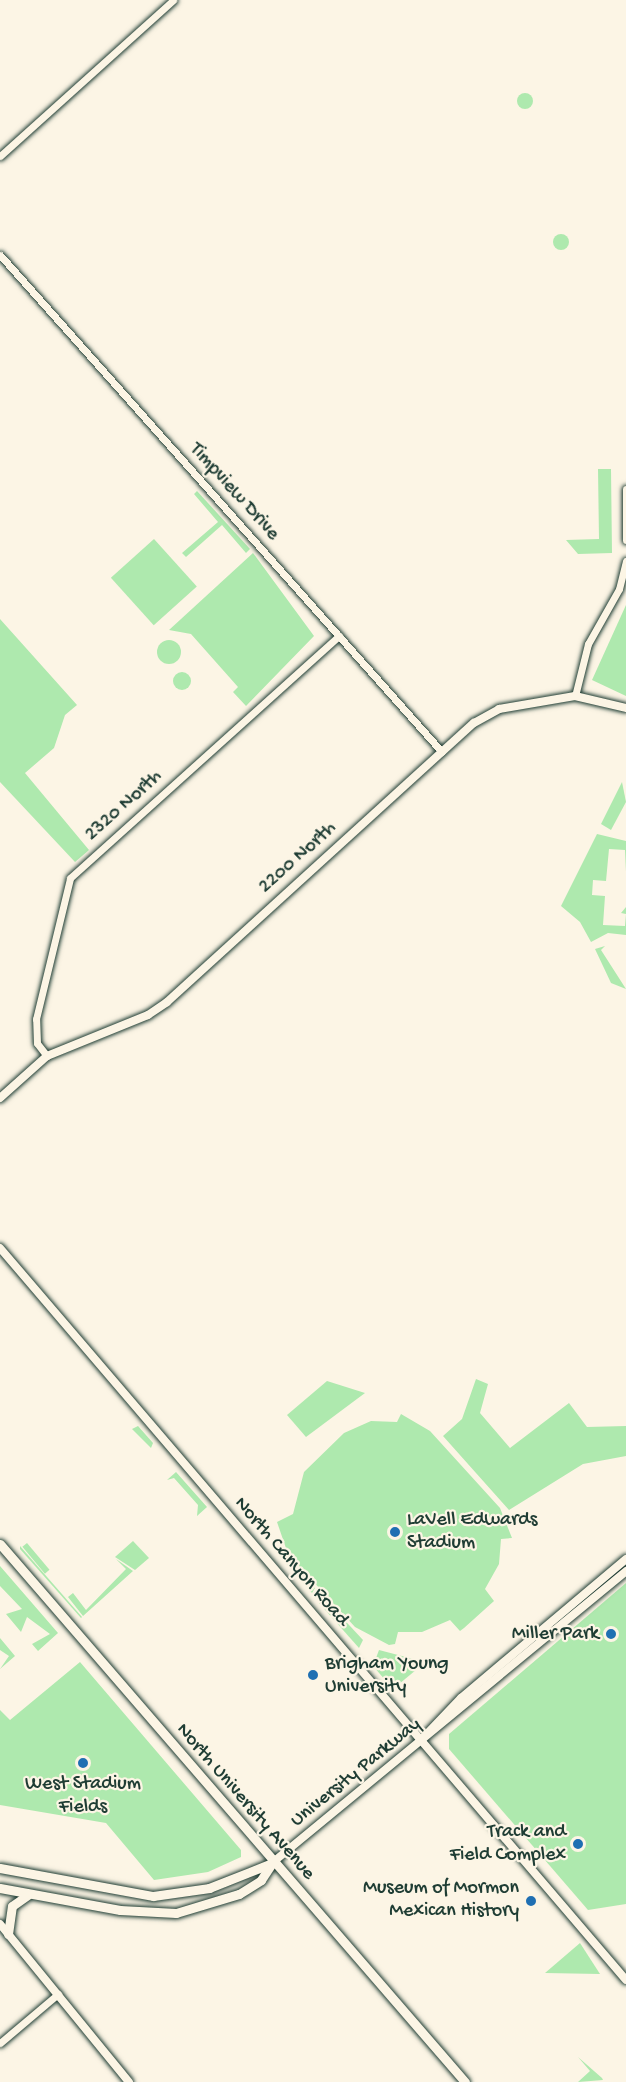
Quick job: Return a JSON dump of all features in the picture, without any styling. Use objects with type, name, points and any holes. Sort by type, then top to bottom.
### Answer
[{"type":"main road","points":[[575,696],[626,708]]},
{"type":"main road","name":"2200 North","points":[[46,1056],[148,1015],[167,1002],[442,752],[500,709],[575,696]]},
{"type":"main road","points":[[0,1098],[46,1056]]},
{"type":"main road","name":"North Canyon Road","points":[[0,1248],[626,1980]]},
{"type":"main road","name":"North University Avenue","points":[[0,1544],[272,1863],[465,2082]]},
{"type":"main road","points":[[421,1740],[461,1698],[626,1559]]},
{"type":"main road","name":"University Parkway","points":[[0,1888],[120,1910],[176,1913],[239,1894],[261,1880],[272,1863],[626,1571]]},
{"type":"main road","name":"University Parkway","points":[[0,1868],[153,1896],[209,1888],[272,1863]]},
{"type":"main road","points":[[8,1934],[12,1905],[33,1895]]},
{"type":"main road","points":[[0,1924],[129,2082]]},
{"type":"street","points":[[0,156],[173,0]]},
{"type":"street","name":"Timpview Drive","points":[[0,255],[442,752]]},
{"type":"street","points":[[626,489],[626,540]]},
{"type":"street","points":[[575,696],[588,644],[619,589],[626,561]]},
{"type":"street","name":"2320 North","points":[[46,1056],[37,1043],[36,1019],[70,878],[339,636]]},
{"type":"street","points":[[0,2043],[58,1994]]},
{"type":"green space","points":[[522,93],[528,93],[533,101],[531,107],[522,109],[517,104],[517,98]]},
{"type":"green space","points":[[558,234],[564,234],[569,242],[567,248],[558,250],[553,245],[553,239]]},
{"type":"green space","points":[[598,469],[611,469],[612,553],[578,554],[566,540],[599,539]]},
{"type":"green space","points":[[197,491],[250,549],[246,553],[222,525],[186,557],[182,553],[218,522],[194,494]]},
{"type":"green space","points":[[154,539],[197,587],[154,625],[111,578]]},
{"type":"green space","points":[[253,553],[314,636],[246,706],[233,692],[238,687],[191,634],[169,630]]},
{"type":"green space","points":[[626,605],[626,696],[592,680]]},
{"type":"green space","points":[[0,619],[77,705],[65,715],[54,748],[25,773],[89,850],[75,862],[0,782]]},
{"type":"green space","points":[[164,640],[174,640],[181,647],[181,657],[174,664],[164,664],[157,657],[157,647]]},
{"type":"green space","points":[[182,672],[188,675],[191,681],[188,687],[182,690],[176,687],[173,681],[176,675]]},
{"type":"green space","points":[[622,782],[626,802],[611,830],[601,824]]},
{"type":"green space","points":[[597,834],[626,841],[626,872],[625,850],[609,849],[606,881],[593,880],[592,895],[605,896],[603,925],[625,926],[626,914],[626,935],[608,933],[591,942],[580,922],[561,906]]},
{"type":"green space","points":[[605,946],[601,950],[626,989],[611,983],[595,949]]},
{"type":"green space","points":[[476,1379],[488,1384],[480,1413],[510,1448],[569,1403],[587,1427],[626,1426],[626,1456],[583,1464],[509,1510],[443,1436],[462,1419]]},
{"type":"green space","points":[[327,1381],[365,1393],[306,1437],[287,1415]]},
{"type":"green space","name":"LaVell Edwards Stadium","points":[[401,1414],[430,1431],[500,1508],[512,1538],[501,1539],[499,1564],[485,1589],[494,1601],[464,1628],[460,1631],[450,1620],[422,1632],[398,1632],[395,1644],[389,1645],[355,1627],[288,1554],[277,1522],[293,1514],[304,1472],[344,1433],[371,1421],[397,1422]]},
{"type":"green space","points":[[138,1426],[153,1443],[151,1448],[132,1429]]},
{"type":"green space","points":[[176,1472],[207,1507],[197,1516],[198,1505],[174,1478],[167,1480]]},
{"type":"green space","points":[[133,1541],[149,1558],[135,1570],[115,1557]]},
{"type":"green space","points":[[27,1543],[49,1570],[45,1574],[22,1547]]},
{"type":"green space","points":[[20,1546],[82,1617],[81,1618],[20,1549]]},
{"type":"green space","points":[[280,1546],[315,1588],[312,1593],[277,1553]]},
{"type":"green space","points":[[116,1559],[133,1571],[83,1616],[68,1597],[73,1593],[86,1610],[126,1569]]},
{"type":"green space","points":[[0,1566],[58,1633],[38,1651],[32,1644],[50,1634],[27,1617],[21,1632],[6,1614],[22,1609],[0,1586]]},
{"type":"green space","points":[[626,1583],[626,1904],[588,1910],[449,1749],[449,1734]]},
{"type":"green space","points":[[324,1598],[363,1640],[359,1648],[319,1603]]},
{"type":"green space","points":[[0,1638],[15,1656],[0,1669],[9,1656],[0,1650]]},
{"type":"green space","points":[[379,1650],[421,1661],[422,1665],[393,1689],[373,1666]]},
{"type":"green space","name":"West Stadium Fields","points":[[80,1662],[241,1850],[241,1857],[208,1872],[154,1880],[106,1823],[0,1805],[0,1710],[10,1720]]},
{"type":"green space","points":[[580,1943],[600,1974],[545,1973]]},
{"type":"green space","points":[[578,2057],[603,2080],[578,2082],[590,2071]]},
{"type":"place","name":"LaVell Edwards Stadium","points":[[395,1532]]},
{"type":"place","name":"Miller Park","points":[[611,1634]]},
{"type":"place","name":"Brigham Young University","points":[[313,1675]]},
{"type":"place","name":"West Stadium Fields","points":[[83,1763]]},
{"type":"place","name":"Track and Field Complex","points":[[578,1844]]},
{"type":"place","name":"Museum of Mormon Mexican History","points":[[531,1901]]}]
